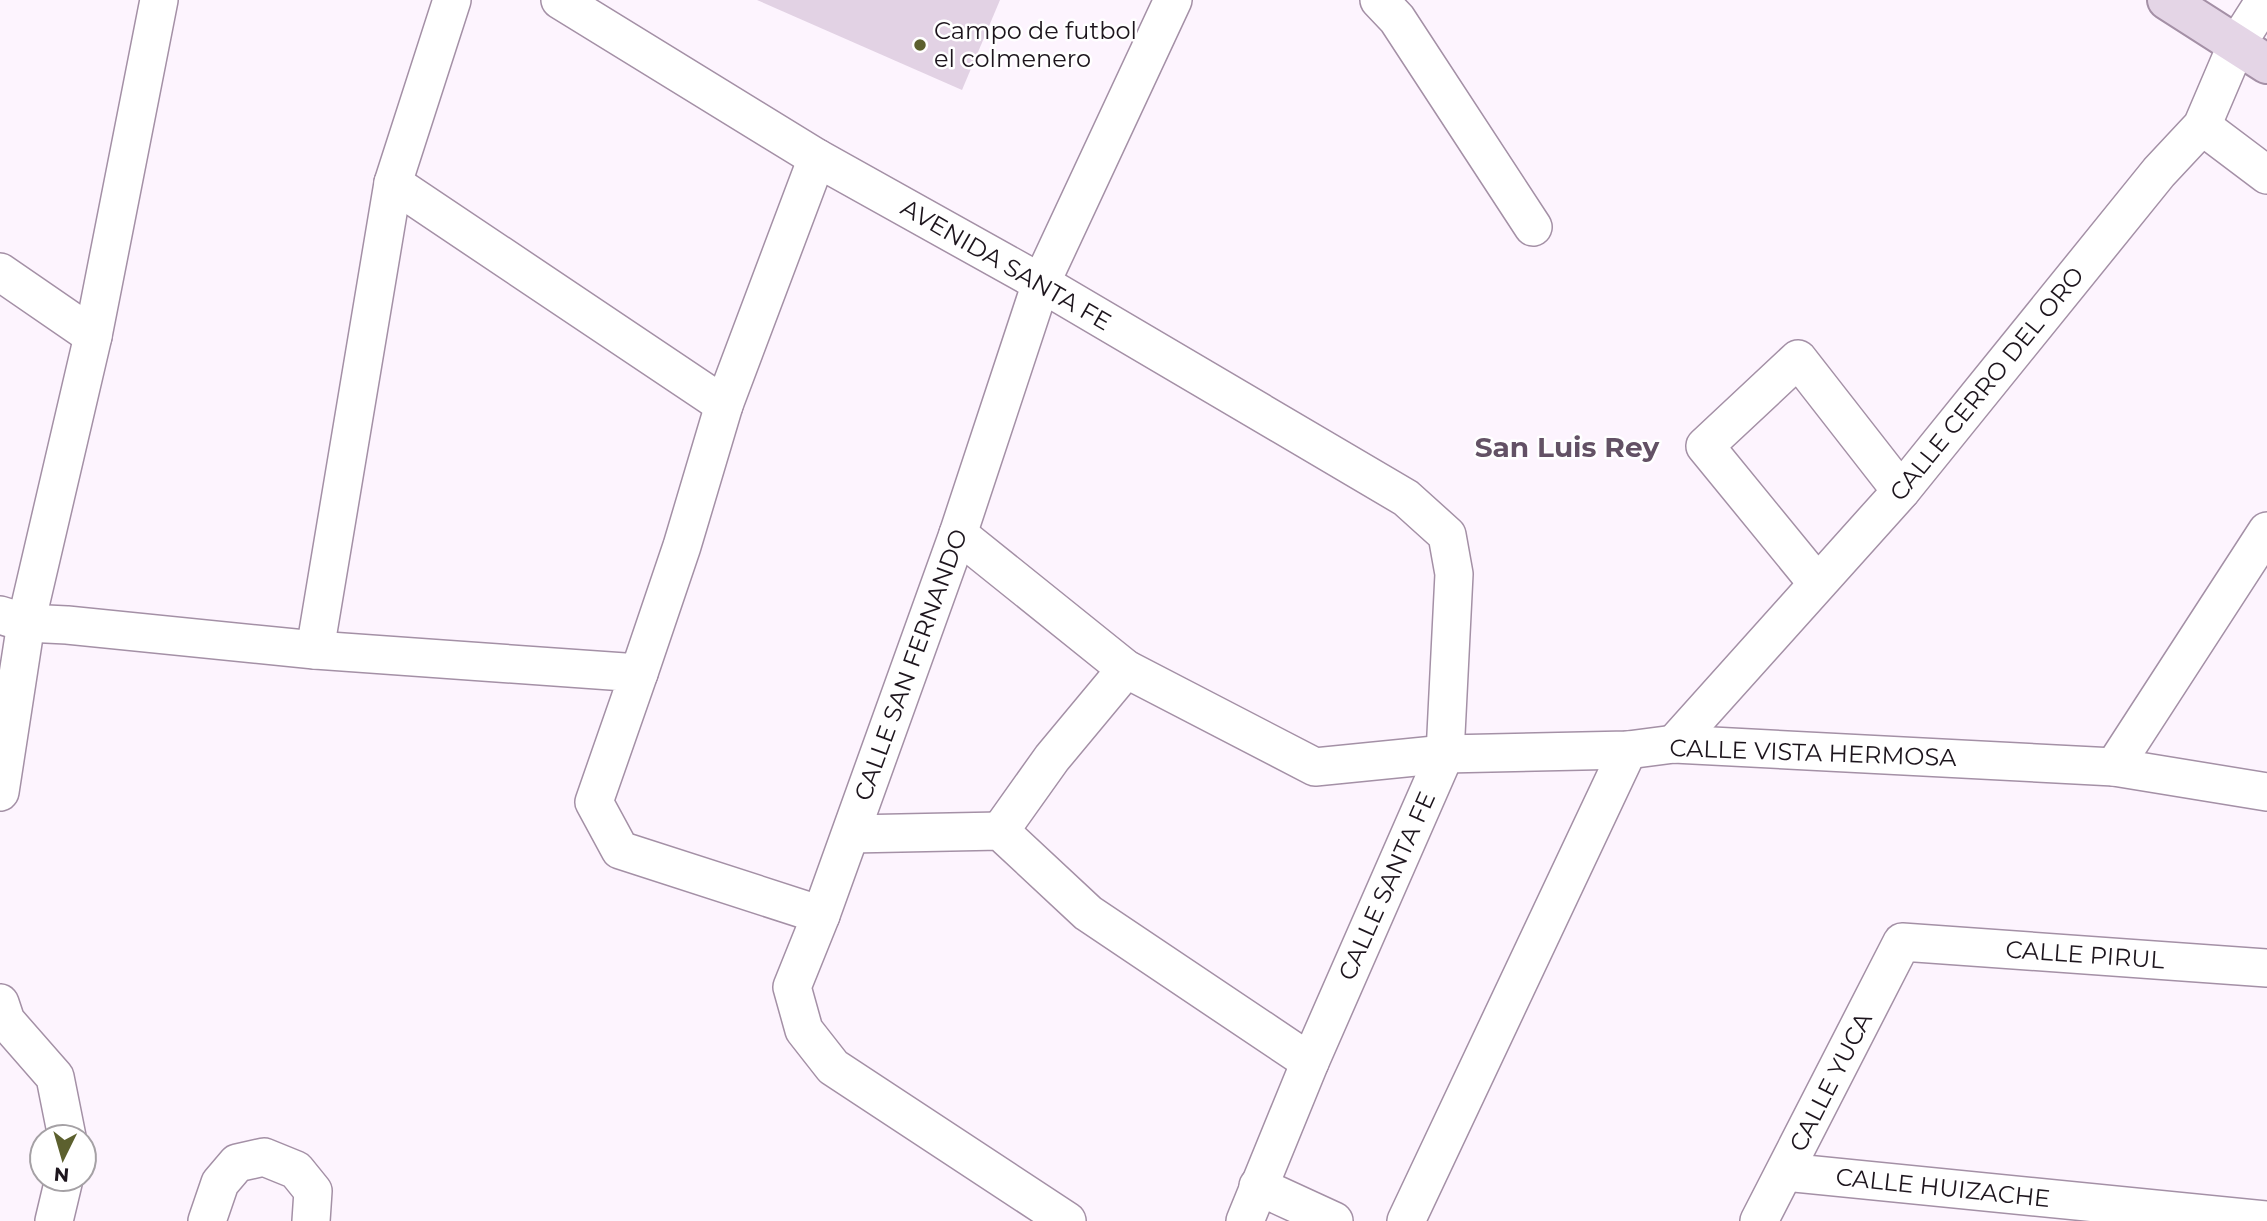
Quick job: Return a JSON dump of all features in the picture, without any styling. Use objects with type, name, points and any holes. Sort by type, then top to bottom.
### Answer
[{"type":"street","points":[[0,792],[13,619],[93,336],[159,0]]},
{"type":"street","points":[[315,650],[393,183],[452,0]]},
{"type":"street","name":"AVENIDA SANTA FE","points":[[560,0],[817,158],[1041,283],[1406,498],[1447,535]]},
{"type":"street","name":"CALLE SAN FERNANDO","points":[[1067,1221],[833,1067],[804,1030],[792,987],[851,834],[958,534],[1041,283],[1173,0]]},
{"type":"street","points":[[1379,0],[1398,19],[1533,227]]},
{"type":"street","points":[[2168,0],[2252,54]]},
{"type":"street","name":"CALLE CERRO DEL ORO","points":[[1674,744],[1901,491],[2159,172],[2202,126],[2252,54],[2265,0]]},
{"type":"street","points":[[2202,126],[2267,175]]},
{"type":"street","points":[[817,158],[724,405],[682,546],[594,802],[621,850],[821,915]]},
{"type":"street","points":[[393,183],[724,405]]},
{"type":"street","points":[[0,272],[93,336]]},
{"type":"street","points":[[1817,583],[1705,446],[1798,359],[1901,491]]},
{"type":"street","points":[[2114,766],[2267,531]]},
{"type":"street","points":[[958,534],[1126,669],[1052,758],[1000,831]]},
{"type":"street","name":"CALLE SANTA FE","points":[[1245,1221],[1310,1062],[1446,754],[1454,574],[1447,535]]},
{"type":"street","points":[[13,619],[315,650],[639,673]]},
{"type":"street","name":"CALLE VISTA HERMOSA","points":[[1126,669],[1315,767],[1446,754],[1628,750],[1674,744],[2114,766],[2267,792]]},
{"type":"street","points":[[1406,1221],[1628,750]]},
{"type":"street","points":[[851,834],[1000,831],[1088,913],[1310,1062]]},
{"type":"street","name":"CALLE PIRUL","points":[[1902,942],[2267,968]]},
{"type":"street","name":"CALLE YUCA","points":[[1759,1221],[1902,942]]},
{"type":"street","points":[[0,1003],[6,1021],[55,1077],[64,1123]]},
{"type":"street","points":[[207,1221],[220,1183],[237,1163],[264,1157],[296,1170],[313,1191],[311,1221]]},
{"type":"street","name":"CALLE HUIZACHE","points":[[1785,1172],[2267,1220]]},
{"type":"street","points":[[1258,1186],[1334,1221]]},
{"type":"street","points":[[54,1221],[61,1193]]},
{"type":"shaded area","name":"Campo de futbol el colmenero","points":[[757,0],[1000,0],[962,90]]},
{"type":"place","name":"Campo de futbol el colmenero","points":[[920,45]]},
{"type":"district","name":"San Luis Rey","points":[[1567,447]]}]
